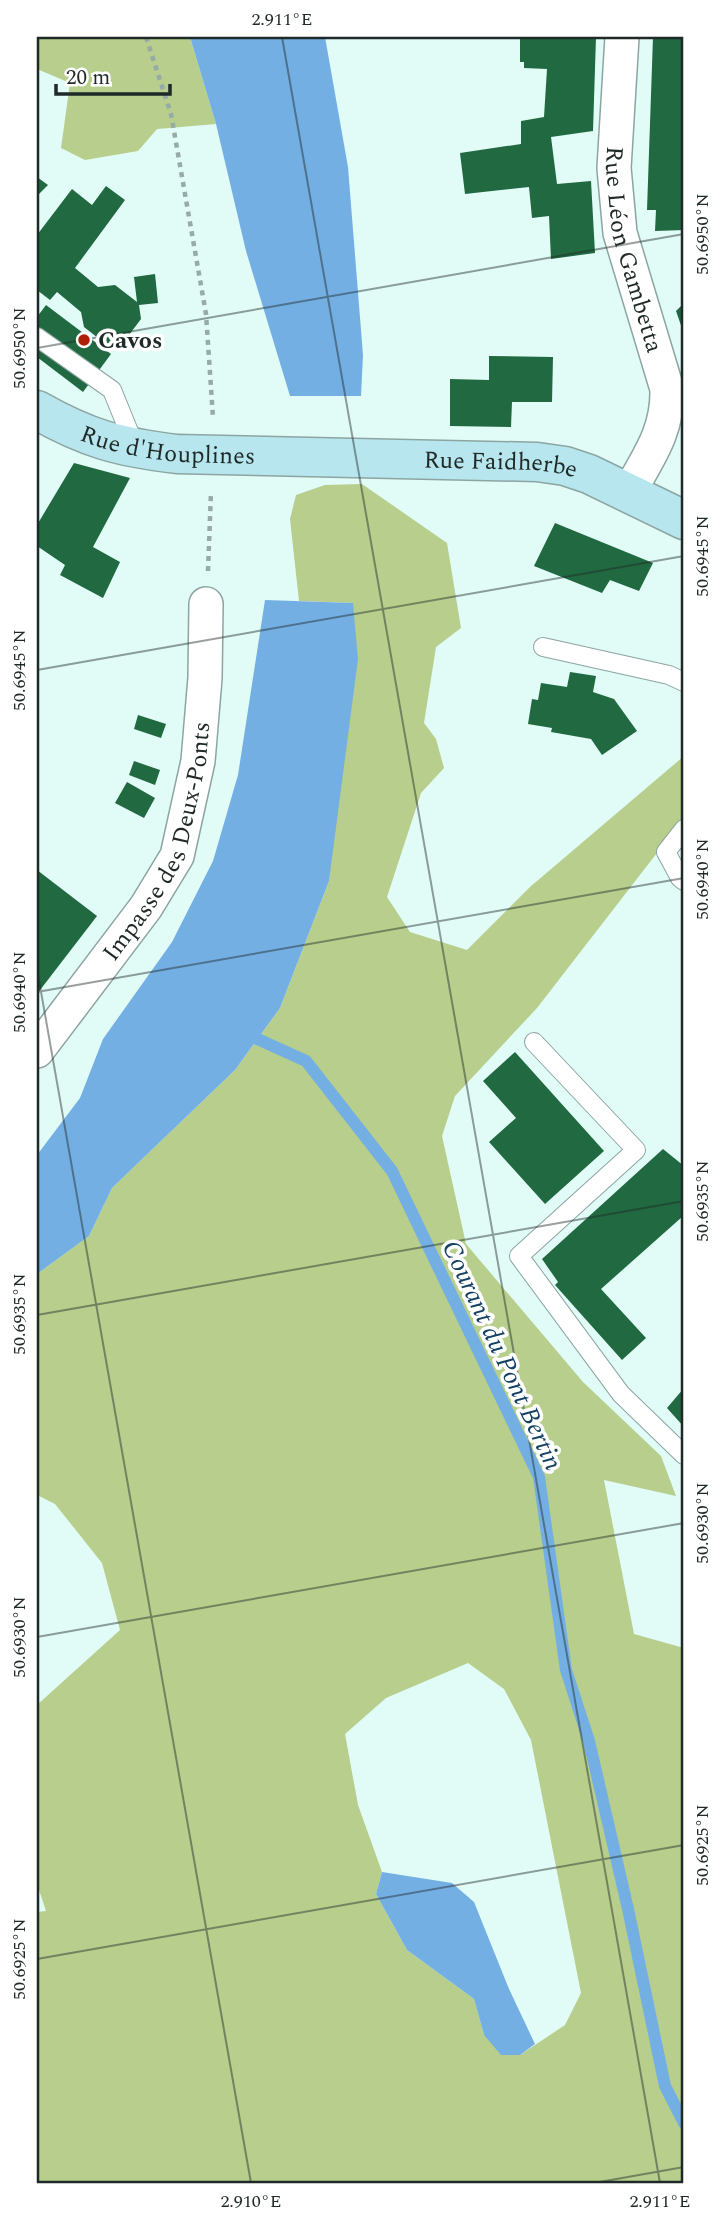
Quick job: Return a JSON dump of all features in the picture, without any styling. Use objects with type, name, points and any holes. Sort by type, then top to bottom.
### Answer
[{"type":"street","name":"Rue Léon Gambetta","points":[[622,37],[614,168],[617,209],[620,233],[667,389],[668,410],[662,431],[629,492]]},
{"type":"street","name":"Rue d'Houplines","points":[[37,410],[68,428],[104,442],[136,449],[177,454],[306,458]]},
{"type":"street","name":"Rue Faidherbe","points":[[306,458],[537,462],[565,466],[629,492],[684,520]]},
{"type":"street","name":"Impasse des Deux-Ponts","points":[[37,1051],[146,907],[177,856],[198,761],[205,678],[206,604]]},
{"type":"lane","points":[[37,337],[112,390],[136,449]]},
{"type":"lane","points":[[543,647],[669,675],[684,682]]},
{"type":"lane","points":[[684,829],[666,852],[684,881]]},
{"type":"lane","points":[[534,1042],[636,1150],[519,1256],[621,1394],[684,1455]]},
{"type":"path","points":[[146,37],[171,114],[206,314],[213,401]]},
{"type":"path","points":[[206,604],[211,505]]},
{"type":"green space","points":[[37,37],[190,37],[216,124],[157,129],[138,151],[85,160],[61,148],[70,83],[37,69]]},
{"type":"green space","points":[[362,484],[447,543],[461,628],[436,647],[424,723],[436,739],[444,768],[421,793],[387,897],[410,932],[467,950],[530,887],[684,756],[684,818],[537,1008],[455,1096],[442,1136],[466,1244],[583,1382],[661,1456],[676,1496],[604,1480],[634,1634],[684,1648],[684,2183],[37,2183],[37,1912],[46,1911],[37,1884],[37,1705],[120,1630],[102,1563],[55,1504],[37,1495],[37,1274],[89,1236],[112,1188],[235,1070],[280,1008],[329,881],[353,603],[299,601],[290,519],[296,495],[325,485]],"holes":[[[468,1663],[504,1689],[531,1740],[581,1993],[565,2025],[520,2055],[484,2035],[474,1999],[407,1950],[376,1894],[382,1872],[358,1805],[345,1734],[386,1698]]]},
{"type":"water","points":[[190,37],[325,37],[348,167],[363,355],[361,396],[290,396],[246,251],[216,124]]},
{"type":"water","points":[[265,600],[353,603],[358,659],[329,881],[280,1008],[235,1070],[112,1188],[89,1236],[37,1274],[37,1155],[80,1098],[103,1039],[172,942],[213,861],[238,775]]},
{"type":"water","points":[[382,1872],[452,1883],[474,1902],[509,1989],[535,2044],[520,2055],[501,2055],[484,2035],[474,1999],[407,1950],[376,1894]]},
{"type":"building","points":[[520,37],[596,37],[593,131],[551,137],[557,184],[591,181],[595,253],[551,259],[549,216],[532,218],[529,187],[465,194],[460,153],[521,144],[521,121],[544,117],[547,69],[524,68],[524,62],[520,62]]},
{"type":"building","points":[[653,37],[684,37],[684,230],[655,231],[656,210],[647,210]]},
{"type":"building","points":[[37,177],[48,185],[37,196]]},
{"type":"building","points":[[106,186],[125,200],[75,268],[98,287],[115,285],[137,302],[134,277],[155,274],[158,303],[139,305],[141,319],[123,343],[107,345],[84,327],[81,312],[57,292],[50,300],[37,290],[37,235],[72,189],[92,205]]},
{"type":"building","points":[[684,303],[684,334],[676,311]]},
{"type":"building","points":[[46,305],[111,354],[83,392],[37,357],[37,317]]},
{"type":"building","points":[[489,356],[553,357],[552,402],[512,402],[511,427],[450,426],[450,379],[489,380]]},
{"type":"building","points":[[74,463],[130,478],[93,547],[120,562],[103,598],[60,575],[65,565],[37,546],[37,525]]},
{"type":"building","points":[[555,523],[653,563],[639,591],[610,580],[602,593],[534,566]]},
{"type":"building","points":[[570,672],[596,676],[593,692],[614,699],[637,731],[602,755],[591,739],[551,732],[552,728],[528,724],[532,699],[538,700],[541,683],[567,687]]},
{"type":"building","points":[[138,715],[166,724],[161,738],[134,729]]},
{"type":"building","points":[[134,761],[160,770],[155,785],[129,775]]},
{"type":"building","points":[[127,782],[155,798],[144,818],[115,803]]},
{"type":"building","points":[[37,870],[97,916],[37,994]]},
{"type":"building","points":[[515,1052],[604,1151],[545,1204],[489,1142],[516,1118],[483,1081]]},
{"type":"building","points":[[663,1149],[684,1166],[684,1219],[682,1217],[601,1289],[646,1338],[622,1360],[555,1285],[558,1282],[542,1259]]},
{"type":"building","points":[[684,1388],[684,1427],[667,1408]]},
{"type":"waterway","name":"Courant du Pont Bertin","points":[[242,1032],[306,1061],[392,1171],[539,1477],[566,1670],[589,1741],[665,2086],[684,2123]]},
{"type":"place","name":"Cavos","points":[[84,340]]}]
